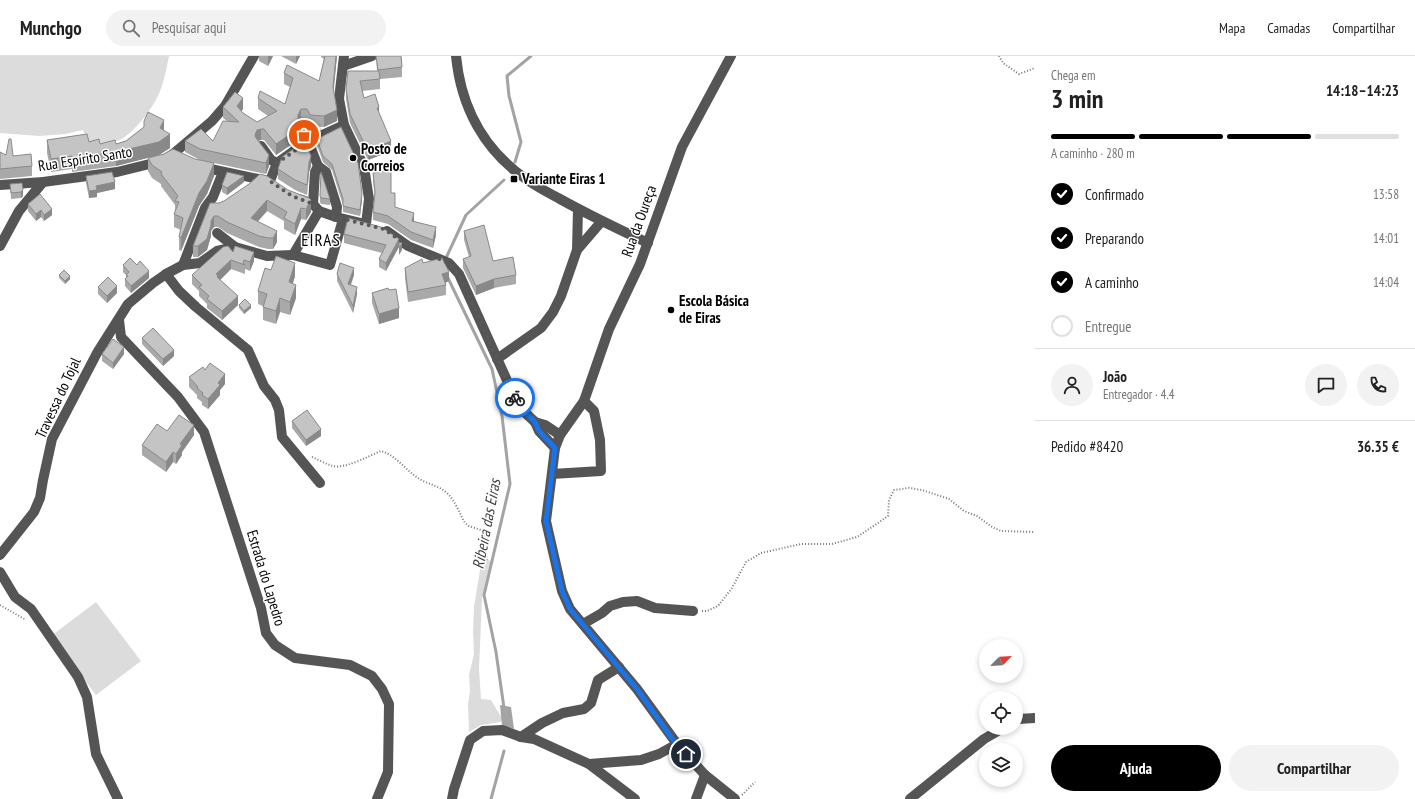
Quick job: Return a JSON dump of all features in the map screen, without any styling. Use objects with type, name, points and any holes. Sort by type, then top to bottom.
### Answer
[{"type":"street","name":"Rua Espírito Santo","points":[[0,184],[43,182],[118,172],[162,161],[198,134],[212,121],[225,106],[254,56]]},
{"type":"street","points":[[366,224],[369,200],[364,167],[344,125],[339,99],[343,61],[372,56]]},
{"type":"street","points":[[456,56],[463,97],[476,125],[494,152],[513,170],[527,180],[601,222],[648,242]]},
{"type":"street","name":"Rua da Oureça","points":[[731,56],[682,147],[640,264],[609,329],[584,401],[560,435],[555,448],[546,521],[562,591],[570,609],[637,689],[676,744],[705,775],[734,799]]},
{"type":"street","points":[[270,181],[277,163],[307,142],[344,125]]},
{"type":"street","points":[[217,232],[235,247],[267,256],[293,254],[330,265],[340,218],[326,172],[318,166],[307,142],[304,126]]},
{"type":"street","points":[[261,146],[271,160],[277,163]]},
{"type":"street","points":[[173,154],[198,166],[270,181],[281,188]]},
{"type":"street","points":[[293,254],[316,208],[315,172],[318,166]]},
{"type":"street","points":[[183,266],[205,208],[213,198],[223,172]]},
{"type":"street","points":[[249,186],[257,179]]},
{"type":"street","points":[[0,246],[19,211],[43,182]]},
{"type":"street","points":[[292,196],[340,218],[384,229],[408,246],[449,263],[459,274],[519,406],[535,422],[539,431],[555,448]]},
{"type":"street","points":[[205,208],[220,207]]},
{"type":"street","points":[[497,359],[541,328],[553,312],[561,296],[577,250],[578,209]]},
{"type":"street","points":[[577,250],[601,222]]},
{"type":"street","name":"Travessa do Tojal","points":[[0,555],[34,512],[40,498],[52,439],[97,353],[128,304],[166,274],[183,266],[200,263],[217,251],[235,247]]},
{"type":"street","points":[[166,274],[179,291],[196,307],[248,350],[264,386],[275,400],[279,410],[282,436],[320,483]]},
{"type":"street","name":"Estrada do Lapedro","points":[[119,320],[121,337],[178,397],[204,432],[261,608],[266,633],[275,645],[295,658],[350,665],[372,676],[382,689],[389,704],[388,772],[376,799]]},
{"type":"street","points":[[552,474],[601,471],[602,456],[594,411],[584,401]]},
{"type":"street","points":[[535,422],[545,425],[560,435]]},
{"type":"street","points":[[0,572],[15,597],[31,609],[78,677],[87,697],[96,754],[118,799]]},
{"type":"street","points":[[583,624],[602,613],[610,606],[623,602],[637,601],[655,608],[693,611]]},
{"type":"street","points":[[521,737],[542,724],[563,714],[584,709],[591,703],[598,680],[619,667]]},
{"type":"street","points":[[1023,719],[1035,718]]},
{"type":"street","points":[[452,799],[470,740],[483,731],[488,730],[502,730],[521,737],[534,739],[590,764],[635,799]]},
{"type":"street","points":[[910,799],[991,735]]},
{"type":"street","points":[[590,764],[641,760],[659,754],[676,744]]},
{"type":"street","points":[[696,799],[705,775]]},
{"type":"path","points":[[999,56],[1003,63],[1019,74],[1035,68]]},
{"type":"path","points":[[296,454],[299,452],[334,466],[350,465],[362,458],[381,451],[394,457],[415,476],[440,488],[448,494],[465,523],[469,526],[484,531],[487,562]]},
{"type":"path","points":[[693,611],[707,611],[718,606],[732,588],[746,562],[761,553],[801,544],[832,544],[857,537],[888,516],[889,500],[894,490],[909,488],[922,490],[949,499],[964,511],[977,516],[992,527],[1001,531],[1035,532]]},
{"type":"path","points":[[0,605],[23,619],[41,624]]},
{"type":"path","points":[[739,799],[755,782]]},
{"type":"shaded area","points":[[0,56],[169,56],[162,86],[152,107],[142,120],[126,136],[109,144],[91,148],[83,130],[65,134],[39,136],[0,133]]},
{"type":"shaded area","points":[[482,558],[491,561],[482,598],[479,669],[481,699],[491,700],[503,720],[500,722],[481,725],[469,732],[469,675],[474,654],[474,607]]},
{"type":"shaded area","points":[[96,602],[141,661],[96,695],[51,636]]},
{"type":"shaded area","points":[[500,705],[511,707],[514,729],[502,726]]},
{"type":"building","points":[[325,56],[336,56],[333,87],[337,110],[324,116],[310,115],[307,109],[301,109],[298,115],[298,129],[276,144],[264,129],[257,130],[255,135],[256,138],[269,155],[266,163],[200,149],[185,141],[201,129],[213,141],[223,121],[239,122],[223,107],[235,92],[243,98],[237,106],[243,113],[257,122],[277,111],[258,98],[260,91],[285,104],[293,78],[284,73],[287,65],[319,81]]},
{"type":"building","points":[[376,56],[401,56],[402,67],[378,70]]},
{"type":"building","points":[[348,71],[379,71],[380,79],[360,81],[364,98],[375,94],[379,107],[377,108],[391,141],[368,151],[350,114],[346,89]]},
{"type":"building","points":[[148,112],[164,120],[160,128],[170,134],[159,142],[116,152],[72,158],[72,156],[51,159],[47,140],[87,134],[89,142],[99,139],[100,144],[115,140],[116,144],[126,141],[144,127],[144,121]]},
{"type":"building","points":[[341,127],[358,163],[362,193],[360,210],[343,206],[343,199],[332,164],[323,156],[317,139]]},
{"type":"building","points":[[9,139],[11,139],[13,156],[31,154],[32,166],[0,169],[0,152],[6,155]]},
{"type":"building","points":[[305,141],[311,156],[307,185],[295,180],[278,169],[282,157]]},
{"type":"building","points":[[173,149],[195,159],[214,163],[207,181],[199,193],[181,238],[179,237],[183,218],[174,214],[179,202],[175,201],[178,196],[161,174],[162,172],[152,165],[148,158],[164,154]]},
{"type":"building","points":[[391,170],[391,193],[395,193],[395,207],[414,213],[412,221],[436,227],[433,240],[411,232],[388,216],[373,212],[375,192],[373,173]]},
{"type":"building","points":[[112,172],[115,182],[96,186],[97,190],[89,191],[86,176]]},
{"type":"building","points":[[227,172],[244,176],[227,188],[222,185]]},
{"type":"building","points":[[321,172],[330,199],[321,198],[320,196]]},
{"type":"building","points":[[260,174],[267,176],[288,190],[311,200],[306,209],[301,208],[295,224],[284,218],[287,212],[267,200],[251,218],[277,231],[273,238],[259,236],[227,222],[218,216],[214,216],[211,221],[207,239],[198,246],[193,246],[210,203],[219,203],[224,201],[249,184]]},
{"type":"building","points":[[22,183],[23,190],[21,192],[11,193],[10,184]]},
{"type":"building","points":[[40,194],[52,209],[44,215],[41,210],[36,214],[28,204]]},
{"type":"building","points":[[348,218],[381,227],[399,239],[386,263],[379,259],[386,245],[344,234]]},
{"type":"building","points":[[484,225],[493,261],[513,257],[516,275],[494,279],[476,286],[463,259],[471,256],[464,231]]},
{"type":"building","points":[[399,241],[402,243],[399,248]]},
{"type":"building","points":[[228,246],[233,252],[235,246],[254,252],[250,262],[244,260],[243,263],[245,265],[231,260],[216,274],[218,276],[217,277],[238,296],[222,311],[207,299],[209,296],[199,287],[202,285],[192,275],[223,247]]},
{"type":"building","points":[[276,256],[295,263],[289,282],[296,285],[290,302],[280,298],[276,311],[263,307],[267,294],[258,291],[265,268],[271,270]]},
{"type":"building","points":[[130,258],[137,265],[140,261],[149,271],[131,286],[125,279],[129,272],[123,265]]},
{"type":"building","points":[[442,258],[449,272],[442,274],[446,285],[408,292],[405,268],[422,259],[423,263]]},
{"type":"building","points":[[340,263],[354,268],[348,284],[357,287],[353,306],[337,274]]},
{"type":"building","points":[[64,270],[70,276],[65,281],[59,275]]},
{"type":"building","points":[[108,277],[117,286],[107,296],[98,287]]},
{"type":"building","points":[[388,288],[389,290],[396,289],[399,308],[379,314],[372,293]]},
{"type":"building","points":[[245,299],[251,305],[244,311],[239,305]]},
{"type":"building","points":[[153,328],[174,350],[163,359],[142,338]]},
{"type":"building","points":[[113,339],[124,347],[113,363],[102,354]]},
{"type":"building","points":[[210,363],[225,374],[218,383],[220,385],[208,399],[202,395],[203,393],[197,388],[198,387],[189,377],[203,367],[205,370]]},
{"type":"building","points":[[307,410],[321,429],[306,440],[292,421]]},
{"type":"building","points":[[179,415],[194,425],[180,444],[182,445],[176,454],[173,452],[166,462],[142,445],[157,424],[167,431]]},
{"type":"waterway","name":"Ribeira das Eiras","points":[[515,162],[521,142],[509,96],[507,76],[531,56]]},
{"type":"waterway","name":"Ribeira das Eiras","points":[[447,256],[466,215],[504,180]]},
{"type":"waterway","name":"Ribeira das Eiras","points":[[447,276],[492,369],[502,416],[510,484],[484,595],[496,652],[504,708]]},
{"type":"waterway","points":[[491,799],[504,751]]},
{"type":"way so far","points":[[304,135],[306,143],[277,163],[270,181],[292,196],[313,204],[319,211],[336,217],[384,229],[408,246],[449,263],[459,274],[515,398]]},
{"type":"place","name":"Posto de Correios","points":[[353,158]]},
{"type":"place","name":"Variante Eiras 1","points":[[514,179]]},
{"type":"place","name":"Escola Básica de Eiras","points":[[671,310]]},
{"type":"district","name":"EIRAS","points":[[321,240]]},
{"type":"route","points":[[515,398],[519,406],[535,422],[539,431],[555,448],[546,521],[562,591],[570,609],[637,689],[676,744],[686,754]]}]
